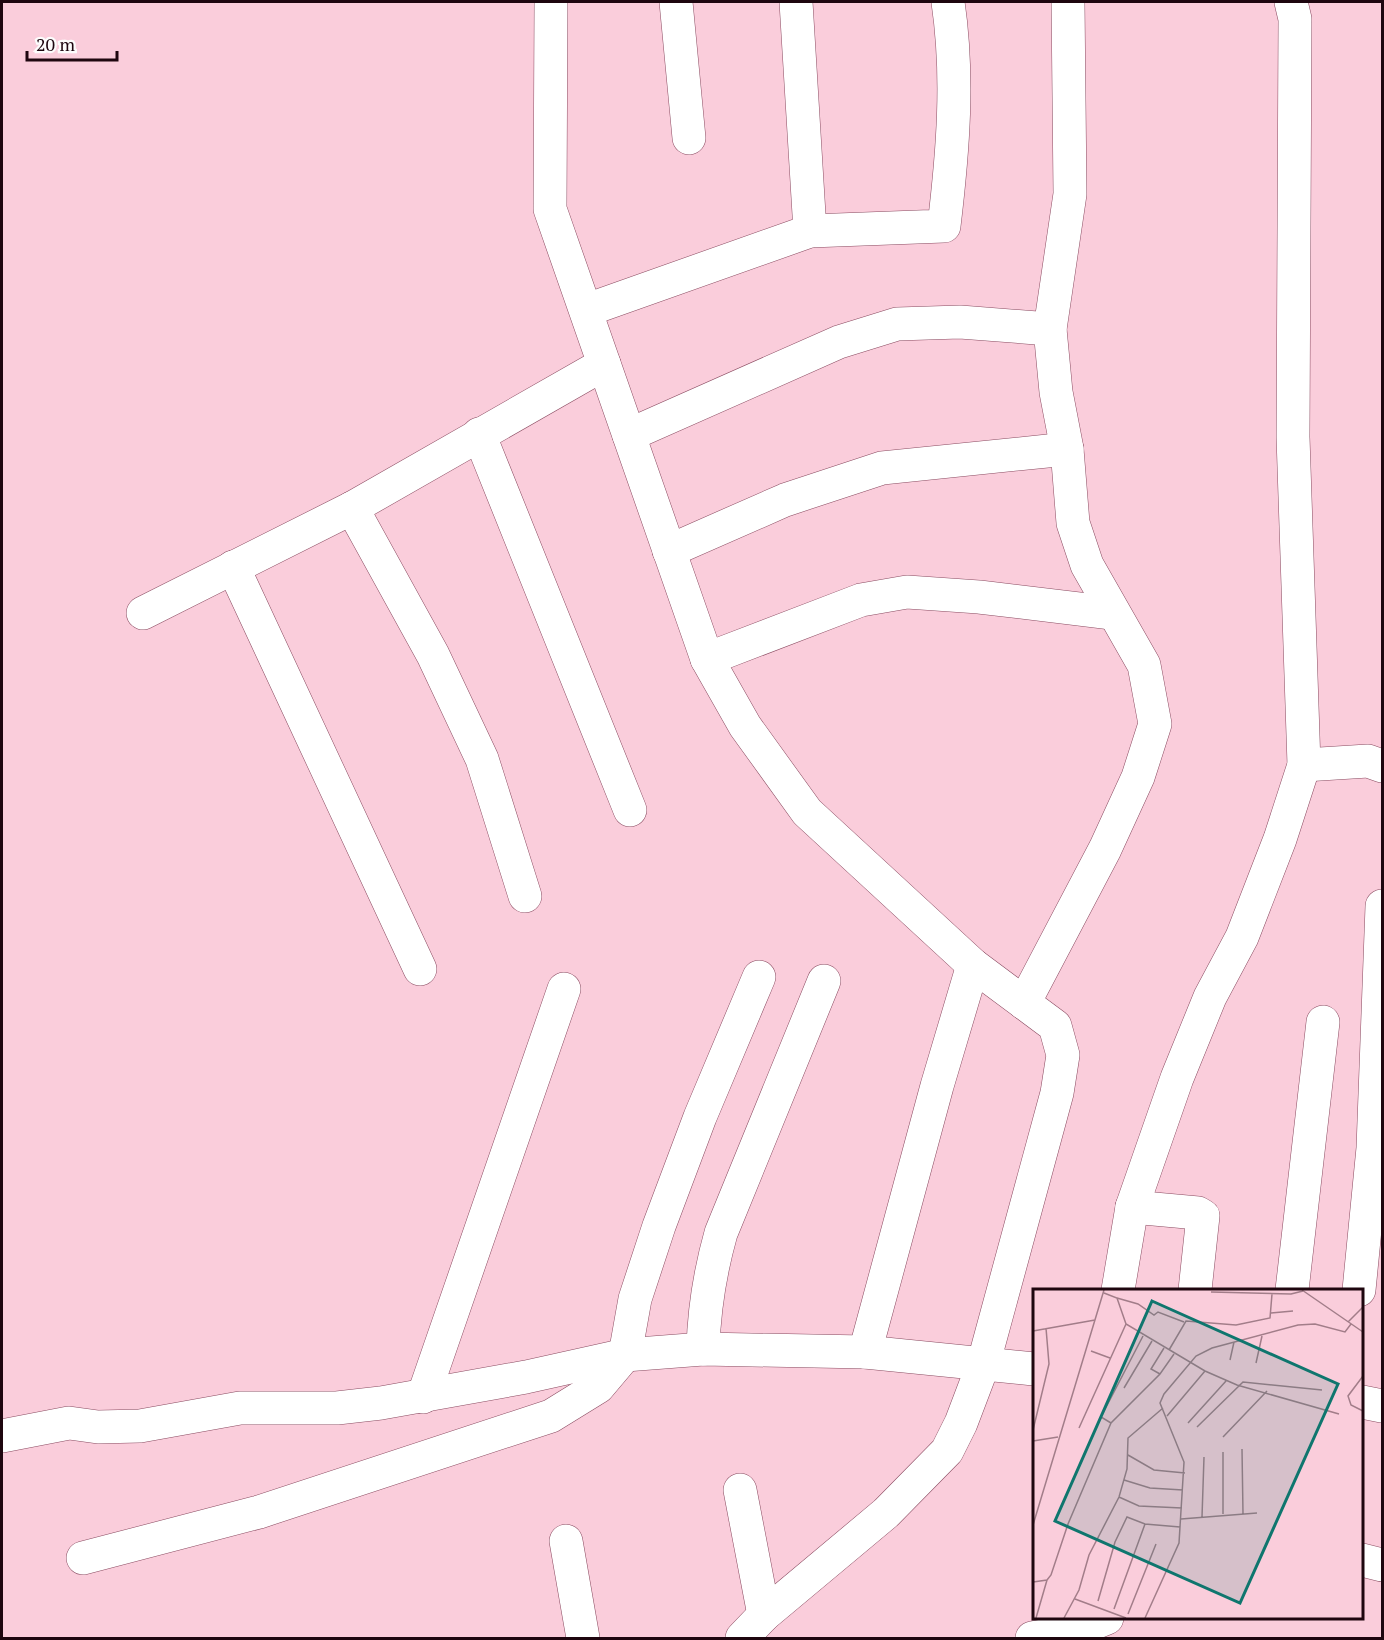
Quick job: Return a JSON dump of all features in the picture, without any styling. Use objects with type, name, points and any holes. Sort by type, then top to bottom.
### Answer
[{"type":"street","points":[[551,2],[550,209],[707,659],[745,726],[807,812],[973,964],[1055,1026],[1063,1055],[1057,1093],[984,1365],[947,1451],[886,1513],[764,1615],[742,1638]]},
{"type":"street","points":[[676,2],[689,138]]},
{"type":"street","points":[[796,2],[810,231]]},
{"type":"street","points":[[586,310],[810,231],[944,226],[955,139],[953,37],[948,2]]},
{"type":"street","points":[[1024,1003],[1056,947],[1138,777],[1155,724],[1144,665],[1087,565],[1073,523],[1067,449],[1056,392],[1050,329],[1070,195],[1068,2]]},
{"type":"street","points":[[1118,1289],[1132,1207],[1193,1035],[1242,937],[1280,839],[1304,765],[1293,437],[1295,19],[1292,2]]},
{"type":"street","points":[[629,435],[839,342],[897,324],[960,322],[1050,329]]},
{"type":"street","points":[[143,613],[352,508],[604,364]]},
{"type":"street","points":[[479,434],[630,810]]},
{"type":"street","points":[[669,551],[785,500],[882,468],[1067,449]]},
{"type":"street","points":[[352,508],[433,656],[482,759],[525,896]]},
{"type":"street","points":[[233,567],[420,969]]},
{"type":"street","points":[[707,659],[861,600],[907,592],[979,597],[1113,613]]},
{"type":"street","points":[[1304,765],[1368,761],[1383,766]]},
{"type":"street","points":[[1359,1289],[1379,1084],[1383,906]]},
{"type":"street","points":[[865,1352],[937,1086],[973,964]]},
{"type":"street","points":[[83,1558],[259,1512],[551,1416],[598,1387],[625,1355],[635,1299],[645,1264],[700,1117],[759,977]]},
{"type":"street","points":[[703,1349],[704,1310],[710,1273],[721,1233],[824,981]]},
{"type":"street","points":[[423,1397],[564,989]]},
{"type":"street","points":[[1292,1289],[1323,1022]]},
{"type":"street","points":[[1132,1207],[1198,1213],[1203,1216],[1194,1289]]},
{"type":"street","points":[[2,1436],[69,1423],[98,1427],[140,1426],[240,1408],[337,1408],[423,1397],[625,1355],[703,1349],[865,1352],[1033,1369]]},
{"type":"street","points":[[1363,1402],[1383,1406]]},
{"type":"street","points":[[740,1490],[764,1615]]},
{"type":"street","points":[[566,1541],[583,1638]]},
{"type":"street","points":[[1363,1560],[1383,1565]]},
{"type":"street","points":[[1032,1638],[1080,1629],[1102,1619]]}]
